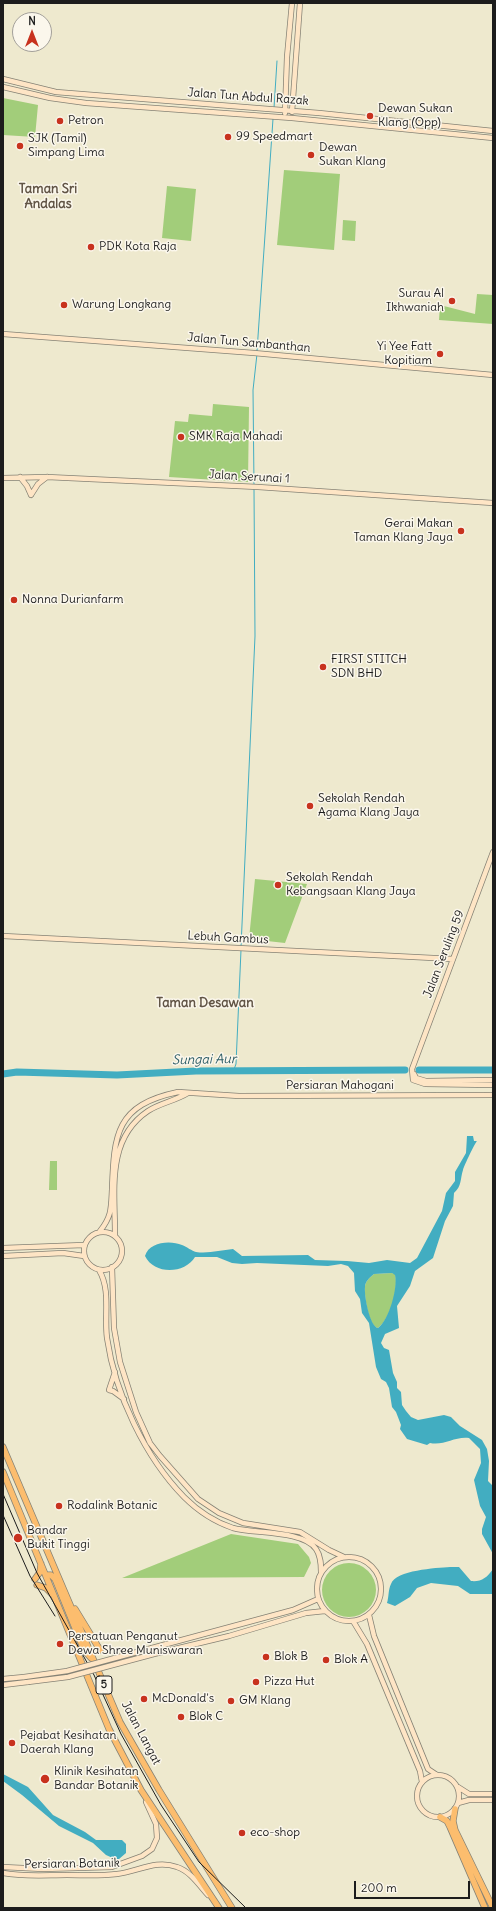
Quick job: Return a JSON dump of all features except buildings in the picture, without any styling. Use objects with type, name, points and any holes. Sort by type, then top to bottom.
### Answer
[{"type":"highway","name":"Jalan Langat","points":[[3,1447],[120,1722],[130,1741],[232,1908]]},
{"type":"highway","name":"Jalan Langat","points":[[3,1472],[41,1563],[49,1577],[54,1596],[109,1728],[141,1790],[219,1908]]},
{"type":"highway","name":"5","points":[[37,1527],[39,1539],[51,1569],[49,1577],[55,1579],[84,1650],[94,1662]]},
{"type":"highway","points":[[41,1563],[40,1572],[36,1582],[46,1588],[54,1596]]},
{"type":"highway","points":[[69,1601],[100,1650]]},
{"type":"highway","points":[[457,1806],[453,1821],[455,1830],[493,1908]]},
{"type":"highway","points":[[440,1817],[447,1821],[450,1827],[485,1908]]},
{"type":"main road","points":[[285,117],[289,32],[292,3]]},
{"type":"main road","points":[[292,118],[300,3]]},
{"type":"main road","points":[[289,32],[298,30]]},
{"type":"main road","name":"Jalan Tun Abdul Razak","points":[[3,79],[56,92],[292,111],[493,131]]},
{"type":"main road","name":"Jalan Tun Abdul Razak","points":[[3,87],[50,98],[142,107],[285,117],[493,138]]},
{"type":"main road","points":[[142,107],[143,100]]},
{"type":"main road","points":[[428,125],[438,129],[440,133]]},
{"type":"main road","name":"Jalan Tun Sambanthan","points":[[3,334],[254,353],[493,375]]},
{"type":"main road","points":[[20,477],[27,486],[31,495],[38,484],[47,476]]},
{"type":"main road","name":"Jalan Serunai 1","points":[[3,478],[47,476],[258,487],[493,503]]},
{"type":"main road","name":"Jalan Seruling 59","points":[[493,852],[414,1064],[412,1074],[413,1080],[420,1084],[493,1085]]},
{"type":"main road","name":"Lebuh Gambus","points":[[3,936],[453,959]]},
{"type":"main road","points":[[414,1064],[414,1076],[420,1080],[493,1080]]},
{"type":"main road","name":"Persiaran Mahogani","points":[[100,1231],[110,1218],[114,1144],[125,1119],[139,1107],[151,1101],[178,1092],[240,1096],[493,1095]]},
{"type":"main road","name":"Persiaran Mahogani","points":[[114,1235],[116,1159],[119,1146],[133,1123],[147,1112],[160,1104],[179,1098],[188,1093]]},
{"type":"main road","points":[[99,1270],[112,1267],[121,1258],[122,1252],[119,1240],[108,1232],[100,1231],[90,1236],[84,1245],[84,1256],[90,1265],[99,1270],[104,1281],[107,1337],[125,1400],[138,1433],[176,1488],[193,1504],[217,1520],[232,1527],[290,1535],[316,1548],[321,1561],[321,1572],[316,1588],[318,1599],[325,1611],[338,1620],[353,1621],[369,1615],[380,1600],[381,1591],[379,1577],[375,1570],[365,1561],[351,1557],[344,1557],[331,1562],[321,1572]]},
{"type":"main road","points":[[3,1248],[84,1245]]},
{"type":"main road","points":[[3,1256],[63,1253],[84,1256]]},
{"type":"main road","points":[[112,1267],[114,1328],[120,1362],[136,1412],[150,1443],[160,1456],[198,1499],[219,1513],[243,1523],[300,1532],[329,1550],[344,1557]]},
{"type":"main road","points":[[116,1370],[109,1390],[113,1391],[125,1400]]},
{"type":"main road","points":[[3,1679],[67,1671],[293,1610],[318,1599]]},
{"type":"main road","points":[[3,1685],[68,1677],[229,1636],[306,1613],[325,1611]]},
{"type":"main road","points":[[369,1615],[374,1636],[428,1769],[437,1775],[447,1777],[469,1794],[493,1794]]},
{"type":"main road","points":[[353,1621],[367,1644],[420,1770],[422,1782],[417,1793],[419,1805],[430,1816],[440,1817],[446,1816],[457,1806],[469,1800],[493,1800]]},
{"type":"main road","points":[[422,1782],[432,1776],[437,1775]]},
{"type":"main road","points":[[457,1806],[459,1793],[458,1787]]},
{"type":"main road","name":"Persiaran Botanik","points":[[3,1866],[43,1869],[112,1867],[127,1863],[148,1852],[155,1845],[157,1838],[156,1824],[141,1790]]},
{"type":"main road","points":[[127,1863],[131,1871]]},
{"type":"main road","name":"Persiaran Botanik","points":[[3,1873],[27,1876],[108,1875],[131,1871],[156,1864],[177,1867],[192,1877],[219,1908]]},
{"type":"green space","points":[[3,98],[38,105],[35,137],[3,135]]},
{"type":"green space","points":[[284,170],[340,174],[334,250],[277,245]]},
{"type":"green space","points":[[167,186],[196,189],[191,241],[162,238]]},
{"type":"green space","points":[[343,220],[356,221],[355,241],[342,240]]},
{"type":"green space","points":[[477,294],[493,295],[493,324],[439,320],[440,305],[475,314]]},
{"type":"green space","points":[[213,404],[249,407],[248,482],[169,477],[175,421],[188,422],[189,414],[212,416]]},
{"type":"green space","points":[[255,879],[307,884],[285,943],[249,939]]},
{"type":"green space","points":[[50,1161],[57,1161],[57,1190],[49,1190]]},
{"type":"green space","points":[[374,1274],[395,1274],[396,1280],[395,1295],[390,1311],[378,1328],[372,1322],[370,1317],[365,1297],[365,1285]]},
{"type":"green space","points":[[231,1534],[298,1544],[309,1557],[311,1563],[304,1577],[122,1578]]},
{"type":"green space","points":[[349,1563],[359,1565],[368,1571],[374,1580],[376,1590],[374,1600],[368,1609],[359,1615],[349,1617],[339,1615],[330,1609],[324,1600],[322,1590],[324,1580],[330,1571],[339,1565]]},
{"type":"water","points":[[467,1136],[473,1136],[474,1141],[477,1141],[462,1173],[460,1185],[454,1193],[453,1206],[445,1221],[433,1258],[415,1271],[410,1286],[397,1306],[399,1328],[385,1334],[381,1343],[384,1348],[389,1350],[393,1373],[397,1382],[397,1388],[401,1392],[402,1405],[411,1417],[418,1420],[444,1415],[451,1417],[460,1426],[482,1440],[487,1449],[489,1461],[488,1481],[493,1486],[493,1554],[482,1534],[486,1517],[480,1506],[474,1480],[481,1463],[480,1449],[469,1438],[459,1438],[435,1444],[430,1443],[427,1445],[407,1439],[400,1429],[401,1425],[396,1412],[392,1407],[389,1388],[386,1382],[381,1379],[376,1367],[369,1323],[362,1313],[360,1299],[355,1291],[354,1273],[348,1266],[341,1264],[328,1266],[257,1263],[242,1264],[232,1263],[217,1257],[195,1257],[184,1267],[170,1270],[155,1267],[145,1256],[147,1251],[155,1245],[160,1243],[177,1243],[194,1251],[201,1252],[233,1249],[242,1256],[308,1255],[315,1260],[369,1263],[387,1260],[410,1263],[417,1258],[442,1211],[446,1193],[455,1181],[455,1172],[466,1153]],"holes":[[[392,1273],[395,1275],[396,1281],[392,1303],[386,1318],[378,1328],[372,1322],[368,1310],[365,1291],[366,1283],[374,1274]]]},
{"type":"water","points":[[459,1567],[471,1581],[484,1579],[493,1569],[493,1594],[470,1594],[458,1586],[431,1583],[417,1588],[410,1597],[395,1606],[387,1603],[389,1589],[394,1579],[417,1571]]},
{"type":"water","points":[[3,1774],[28,1787],[53,1815],[85,1832],[96,1840],[122,1840],[126,1844],[126,1853],[119,1859],[115,1859],[106,1855],[93,1843],[59,1826],[3,1781]]},
{"type":"waterway","points":[[274,108],[277,61]]},
{"type":"waterway","points":[[257,351],[273,119]]},
{"type":"waterway","points":[[254,485],[253,390],[257,354]]},
{"type":"waterway","points":[[241,947],[255,636],[254,488]]},
{"type":"waterway","points":[[233,1072],[236,1064],[241,950]]},
{"type":"waterway","name":"Sungai Aur","points":[[3,1074],[17,1072],[117,1075],[196,1071],[405,1070]]},
{"type":"waterway","name":"Sungai Aur","points":[[419,1070],[493,1070]]},
{"type":"tram line","points":[[3,1494],[37,1573],[94,1675],[121,1734],[161,1805],[199,1862],[246,1908]]},
{"type":"tram line","points":[[3,1515],[30,1576],[55,1616]]},
{"type":"place","name":"Dewan Sukan Klang (Opp)","points":[[370,116]]},
{"type":"place","name":"Petron","points":[[60,121]]},
{"type":"place","name":"99 Speedmart","points":[[228,137]]},
{"type":"place","name":"SJK (Tamil) Simpang Lima","points":[[20,146]]},
{"type":"place","name":"Dewan Sukan Klang","points":[[311,155]]},
{"type":"place","name":"PDK Kota Raja","points":[[91,247]]},
{"type":"place","name":"Surau Al Ikhwaniah","points":[[452,301]]},
{"type":"place","name":"Warung Longkang","points":[[64,305]]},
{"type":"place","name":"Yi Yee Fatt Kopitiam","points":[[440,354]]},
{"type":"place","name":"SMK Raja Mahadi","points":[[181,437]]},
{"type":"place","name":"Gerai Makan Taman Klang Jaya","points":[[461,531]]},
{"type":"place","name":"Nonna Durianfarm","points":[[14,600]]},
{"type":"place","name":"FIRST STITCH SDN BHD","points":[[323,667]]},
{"type":"place","name":"Sekolah Rendah Agama Klang Jaya","points":[[310,806]]},
{"type":"place","name":"Sekolah Rendah Kebangsaan Klang Jaya","points":[[278,885]]},
{"type":"place","name":"Rodalink Botanic","points":[[59,1506]]},
{"type":"place","name":"Bandar Bukit Tinggi","points":[[18,1538]]},
{"type":"place","name":"Persatuan Penganut Dewa Shree Muniswaran","points":[[60,1644]]},
{"type":"place","name":"Blok B","points":[[266,1657]]},
{"type":"place","name":"Blok A","points":[[326,1660]]},
{"type":"place","name":"Pizza Hut","points":[[256,1682]]},
{"type":"place","name":"McDonald's","points":[[144,1699]]},
{"type":"place","name":"GM Klang","points":[[231,1701]]},
{"type":"place","name":"Blok C","points":[[181,1717]]},
{"type":"place","name":"Pejabat Kesihatan Daerah Klang","points":[[12,1743]]},
{"type":"place","name":"Klinik Kesihatan Bandar Botanik","points":[[45,1779]]},
{"type":"place","name":"eco-shop","points":[[242,1833]]},
{"type":"district","name":"Taman Sri Andalas","points":[[48,196]]},
{"type":"district","name":"Taman Desawan","points":[[205,1003]]}]
